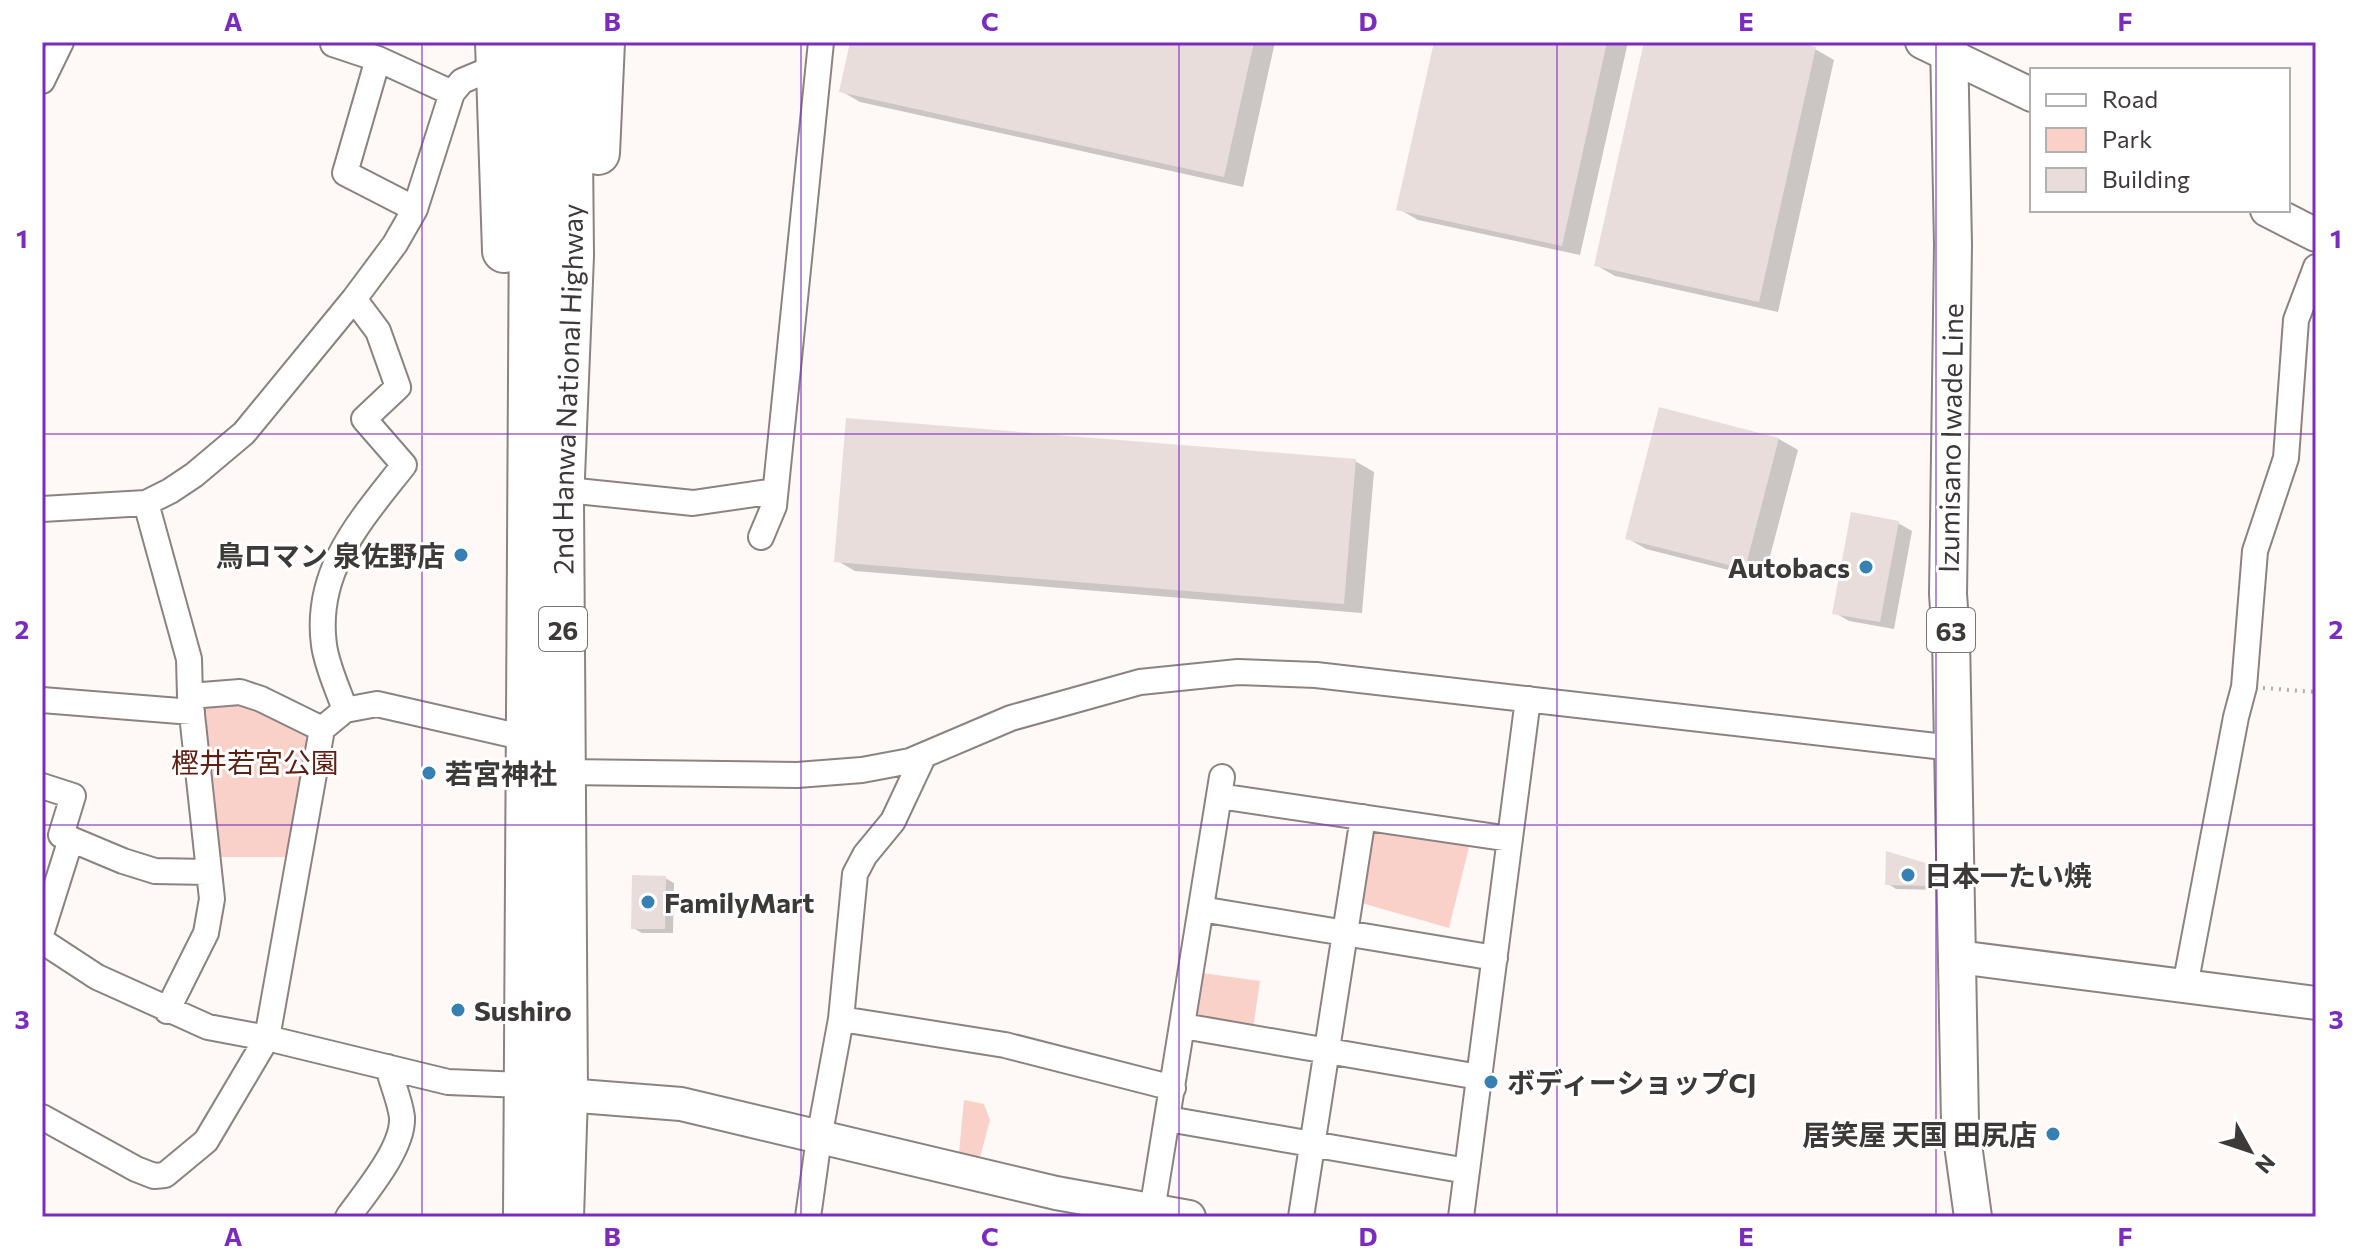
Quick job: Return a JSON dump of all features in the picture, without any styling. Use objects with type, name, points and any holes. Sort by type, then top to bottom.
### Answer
[{"type":"highway","name":"2nd Hanwa National Highway","points":[[525,1217],[532,42]]},
{"type":"highway","name":"2nd Hanwa National Highway","points":[[562,1217],[566,1095],[564,496],[572,256],[570,42]]},
{"type":"highway","points":[[564,496],[584,451],[603,42]]},
{"type":"highway","points":[[497,54],[512,469],[530,538]]},
{"type":"main road","name":"Izumisano Iwade Line","points":[[1940,47],[1953,245],[1948,594],[1960,1123],[1973,1217]]},
{"type":"street","points":[[42,81],[61,42]]},
{"type":"street","points":[[761,537],[774,506],[821,42]]},
{"type":"street","points":[[333,44],[378,59],[452,93]]},
{"type":"street","points":[[1940,47],[2030,94]]},
{"type":"street","points":[[42,509],[146,503],[194,475],[244,433],[395,244],[415,209],[452,93],[462,81],[497,54]]},
{"type":"street","points":[[378,59],[345,173],[415,209]]},
{"type":"street","points":[[2271,212],[2316,235]]},
{"type":"street","points":[[2185,986],[2244,687],[2255,551],[2286,458],[2296,320],[2316,267]]},
{"type":"street","points":[[345,710],[324,648],[323,611],[330,575],[350,534],[404,465],[364,419],[398,387],[378,331],[354,299]]},
{"type":"street","points":[[564,496],[693,503],[775,491]]},
{"type":"street","points":[[146,503],[189,659],[212,899],[206,933],[167,1011]]},
{"type":"street","points":[[42,1117],[154,1176],[165,1175],[206,1141],[267,1038],[322,729],[345,710],[377,704],[526,738],[564,772],[797,775],[862,770],[910,761],[1011,718],[1140,682],[1238,672],[1316,675],[1953,748]]},
{"type":"street","points":[[42,700],[191,704],[240,692],[322,729]]},
{"type":"street","points":[[1461,1217],[1528,699]]},
{"type":"street","points":[[808,1217],[841,1019],[855,874],[865,855],[893,821],[924,755]]},
{"type":"street","points":[[42,786],[73,796],[61,835],[155,871],[208,872]]},
{"type":"street","points":[[1151,1214],[1221,786],[1363,817],[1510,839]]},
{"type":"street","points":[[1301,1217],[1363,817]]},
{"type":"street","points":[[42,931],[71,839]]},
{"type":"street","points":[[1201,909],[1495,958]]},
{"type":"street","points":[[42,941],[97,977],[208,1027],[267,1038],[448,1082],[525,1085],[566,1095],[681,1104],[1056,1193],[1151,1214],[1189,1217]]},
{"type":"street","points":[[1958,957],[2316,1003]]},
{"type":"street","points":[[841,1019],[1005,1045],[1173,1088]]},
{"type":"street","points":[[1183,1026],[1479,1077]]},
{"type":"street","points":[[348,1217],[382,1169],[398,1137],[402,1118],[388,1067]]},
{"type":"street","points":[[1168,1119],[1467,1171]]},
{"type":"path","points":[[2244,687],[2316,692]]},
{"type":"green space","name":"樫井若宮公園","points":[[244,699],[314,736],[286,857],[213,857],[199,703]]},
{"type":"green space","points":[[1367,825],[1471,839],[1449,928],[1358,902]]},
{"type":"green space","points":[[1202,973],[1260,981],[1253,1029],[1205,1022],[1196,1011]]},
{"type":"green space","points":[[964,1100],[984,1104],[990,1120],[980,1157],[959,1153]]},
{"type":"building","points":[[850,42],[1254,42],[1224,177],[839,92]]},
{"type":"building","points":[[1434,42],[1607,42],[1562,246],[1396,210]]},
{"type":"building","points":[[1644,42],[1794,42],[1816,47],[1759,302],[1594,266]]},
{"type":"building","points":[[1659,407],[1779,438],[1745,569],[1625,539]]},
{"type":"building","points":[[846,418],[1356,459],[1344,604],[834,562]]},
{"type":"building","name":"Autobacs","points":[[1851,512],[1899,521],[1880,622],[1832,614]]},
{"type":"building","name":"日本一たい焼","points":[[1886,851],[1932,865],[1929,886],[1885,885]]},
{"type":"building","name":"FamilyMart","points":[[632,875],[666,876],[665,929],[631,929]]},
{"type":"place","name":"鳥ロマン 泉佐野店","points":[[461,555]]},
{"type":"place","name":"Autobacs","points":[[1866,567]]},
{"type":"place","name":"若宮神社","points":[[429,773]]},
{"type":"place","name":"日本一たい焼","points":[[1908,875]]},
{"type":"place","name":"FamilyMart","points":[[648,902]]},
{"type":"place","name":"Sushiro","points":[[458,1010]]},
{"type":"place","name":"ボディーショップCJ","points":[[1491,1082]]},
{"type":"place","name":"居笑屋 天国 田尻店","points":[[2053,1134]]}]
